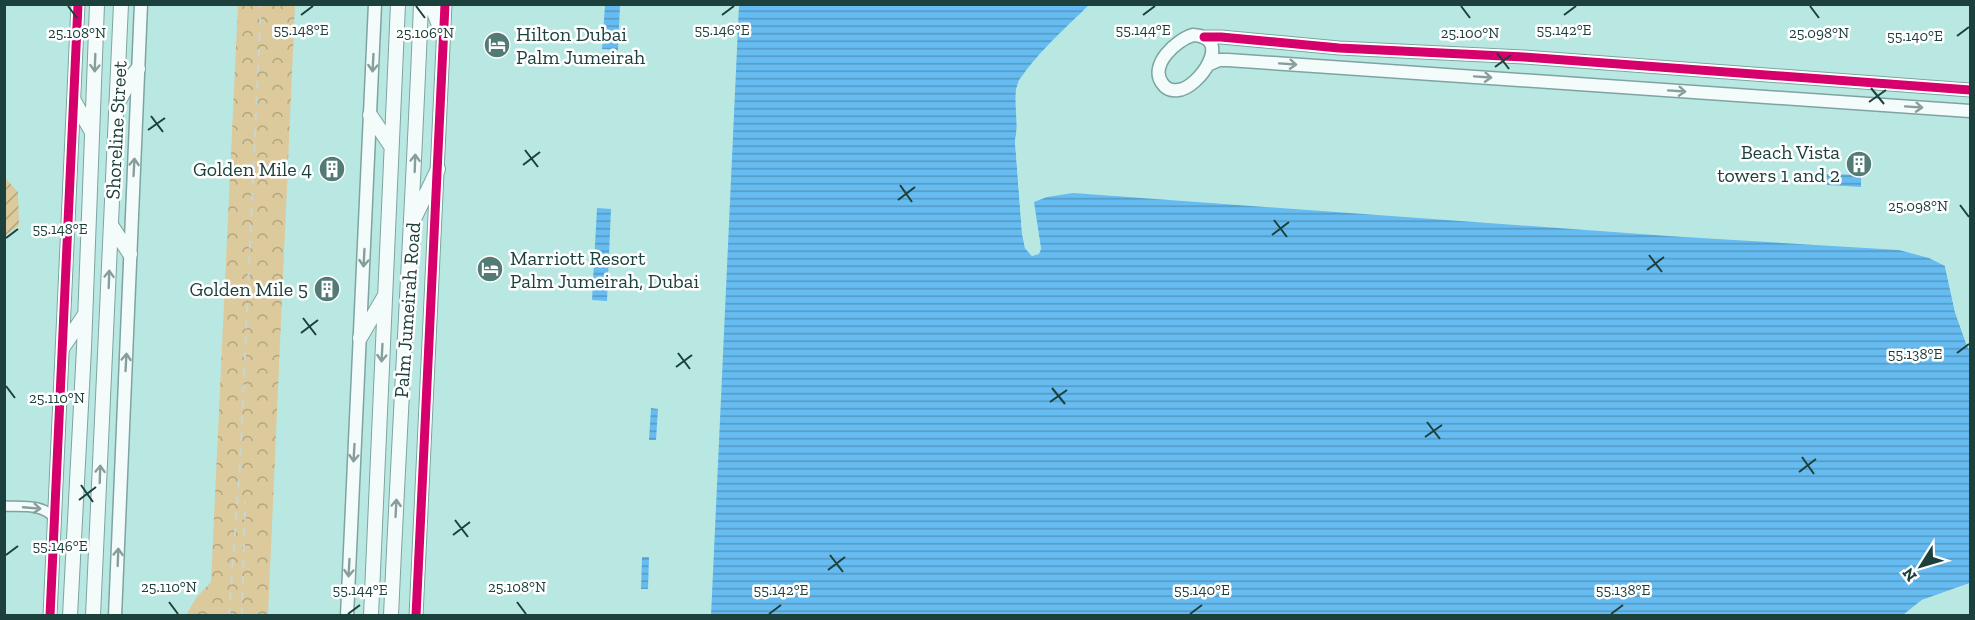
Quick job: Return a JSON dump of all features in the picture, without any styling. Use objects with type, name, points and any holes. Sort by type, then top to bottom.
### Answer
[{"type":"main road","name":"Shoreline Street","points":[[70,615],[98,4]]},
{"type":"main road","name":"Shoreline Street","points":[[93,615],[122,4]]},
{"type":"main road","name":"Palm Jumeirah Road","points":[[371,615],[398,4]]},
{"type":"main road","name":"Palm Jumeirah Road","points":[[391,615],[422,4]]},
{"type":"main road","points":[[431,4],[443,36]]},
{"type":"main road","points":[[118,103],[138,69]]},
{"type":"main road","points":[[74,101],[92,132]]},
{"type":"main road","points":[[370,115],[391,146]]},
{"type":"main road","points":[[412,221],[438,169]]},
{"type":"main road","points":[[111,225],[130,254]]},
{"type":"main road","points":[[360,338],[385,295]]},
{"type":"main road","points":[[63,347],[84,316]]},
{"type":"street","points":[[50,615],[78,4]]},
{"type":"street","points":[[115,615],[141,4]]},
{"type":"street","points":[[346,615],[375,4]]},
{"type":"street","points":[[416,615],[445,4]]},
{"type":"street","points":[[1971,90],[1584,62],[1430,54],[1221,37],[1204,38],[1193,35],[1182,40],[1163,59],[1159,70],[1159,76],[1165,87],[1177,91],[1183,90],[1210,64],[1223,60],[1971,111]]},
{"type":"street","points":[[1204,38],[1212,50],[1210,64]]},
{"type":"street","points":[[1266,62],[1262,51],[1266,46],[1288,46],[1297,43]]},
{"type":"street","points":[[1515,79],[1511,72],[1515,65],[1570,67],[1584,62]]},
{"type":"street","points":[[1442,84],[1456,75]]},
{"type":"street","points":[[1547,82],[1559,92]]},
{"type":"street","points":[[1834,101],[1822,94],[1822,88],[1827,86],[1858,89],[1861,83]]},
{"type":"street","points":[[4,506],[38,507],[55,519]]},
{"type":"green space","points":[[238,4],[295,5],[268,615],[186,615],[196,598],[211,582]]},
{"type":"green space","points":[[5,178],[18,192],[19,225],[5,236]]},
{"type":"water","points":[[605,5],[620,5],[618,50],[602,49]]},
{"type":"water","points":[[739,5],[1089,5],[1036,58],[1016,90],[1015,141],[1022,233],[1025,248],[1032,256],[1041,249],[1034,202],[1047,197],[1073,193],[1668,236],[1899,250],[1929,258],[1945,266],[1955,312],[1970,350],[1970,583],[1922,600],[1903,615],[711,616]]},
{"type":"water","points":[[1827,174],[1861,175],[1861,187],[1827,185]]},
{"type":"water","points":[[597,208],[611,209],[607,301],[592,300]]},
{"type":"water","points":[[651,408],[658,409],[656,440],[649,440]]},
{"type":"water","points":[[642,557],[649,557],[648,589],[641,589]]},
{"type":"pier","points":[[1092,4],[1032,68],[1019,90],[1018,141],[1027,247],[1034,253],[1038,248],[1031,202],[1033,199],[1041,249],[1039,254],[1032,256],[1025,248],[1022,233],[1015,141],[1016,90],[1019,80],[1030,66]]},
{"type":"pier","points":[[1944,262],[1947,265],[1970,350],[1955,312]]},
{"type":"pier","points":[[1970,583],[1970,586],[1924,603],[1908,616],[1903,615],[1922,600]]},
{"type":"railway","points":[[229,616],[240,464],[261,4]]},
{"type":"railway","points":[[242,616],[245,502]]},
{"type":"cycle path","points":[[50,616],[78,4]]},
{"type":"cycle path","points":[[416,616],[445,4]]},
{"type":"cycle path","points":[[1204,37],[1339,48],[1524,57],[1970,90]]},
{"type":"place","name":"Hilton Dubai Palm Jumeirah","points":[[497,45]]},
{"type":"place","name":"Beach Vista towers 1 and 2","points":[[1859,164]]},
{"type":"place","name":"Golden Mile 4","points":[[332,169]]},
{"type":"place","name":"Marriott Resort Palm Jumeirah, Dubai","points":[[490,269]]},
{"type":"place","name":"Golden Mile 5","points":[[327,289]]}]
